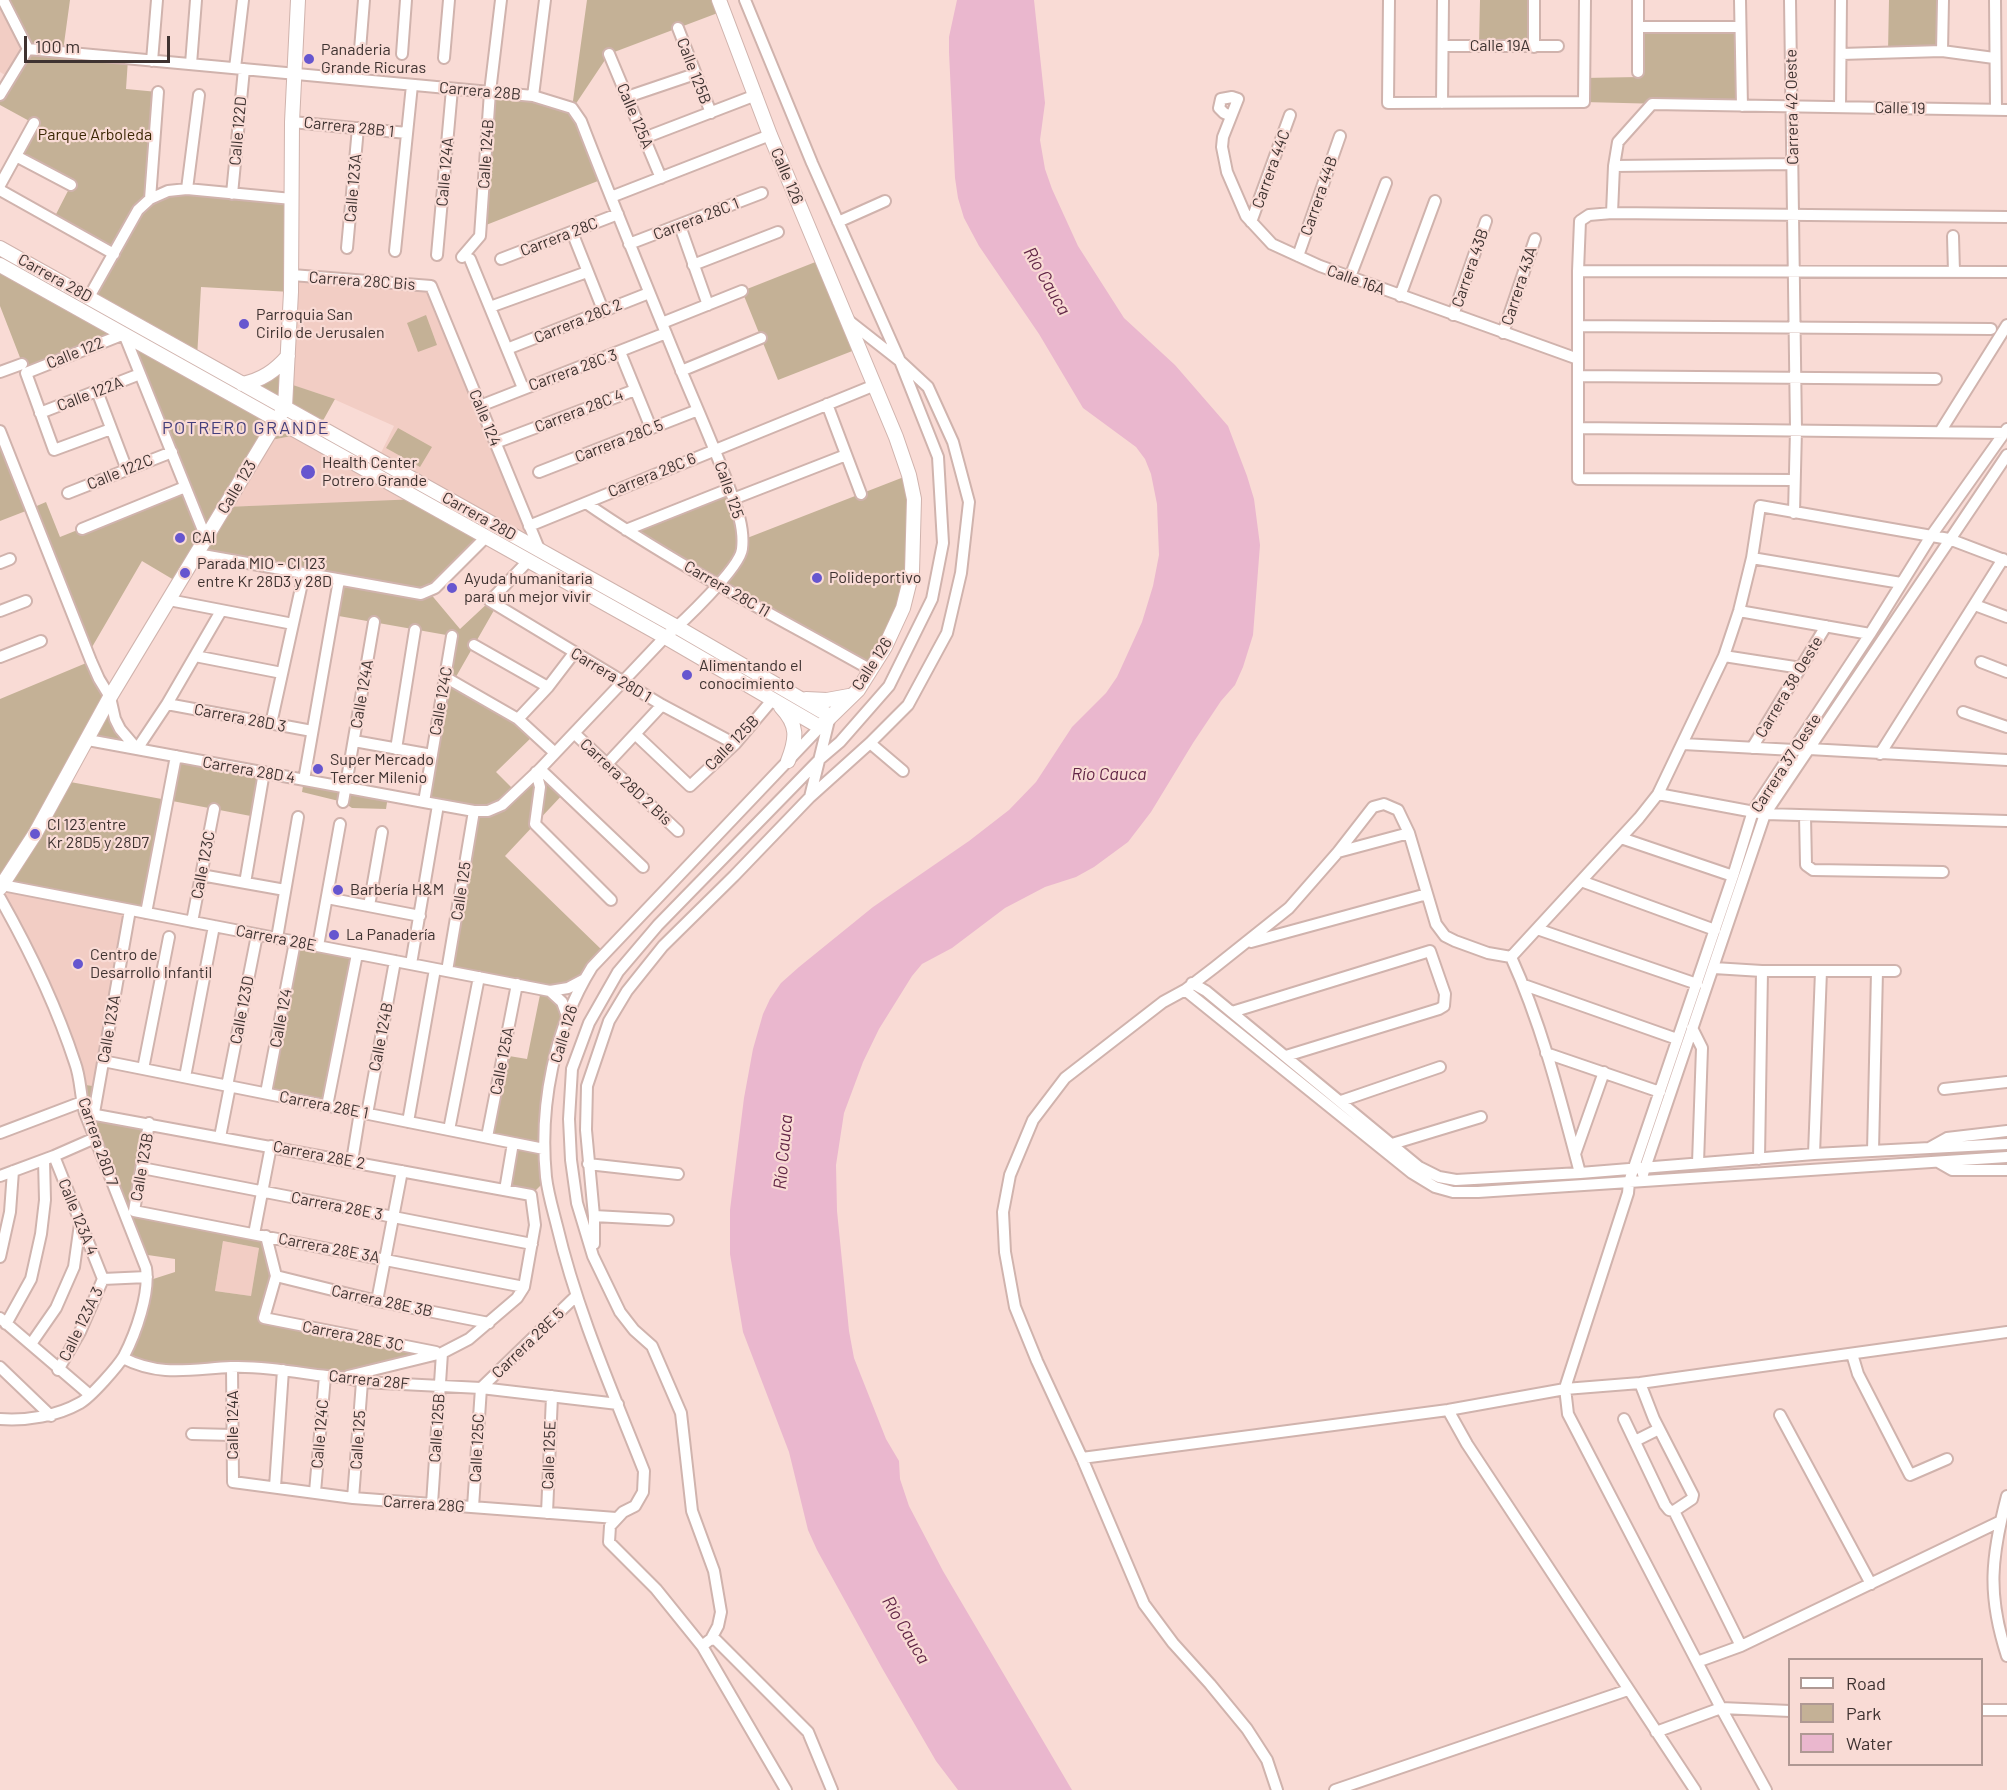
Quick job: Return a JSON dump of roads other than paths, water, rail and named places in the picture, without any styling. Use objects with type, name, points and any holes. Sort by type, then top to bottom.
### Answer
[{"type":"street","points":[[0,95],[27,49],[3,0]]},
{"type":"street","points":[[152,61],[157,0]]},
{"type":"street","points":[[191,64],[196,0]]},
{"type":"street","points":[[240,69],[243,0]]},
{"type":"street","name":"Calle 123","points":[[1,890],[35,834],[110,697],[285,407],[292,275],[292,122],[298,0]]},
{"type":"street","points":[[360,50],[364,0]]},
{"type":"street","points":[[402,54],[406,0]]},
{"type":"street","points":[[444,58],[449,0]]},
{"type":"street","name":"Calle 124B","points":[[490,307],[466,258],[480,236],[490,92],[501,0]]},
{"type":"street","points":[[533,96],[545,0]]},
{"type":"street","name":"Calle 126","points":[[616,1518],[635,1506],[643,1492],[645,1471],[576,1297],[563,1254],[546,1179],[544,1149],[546,1099],[567,1016],[585,980],[605,953],[852,695],[885,647],[903,608],[912,572],[914,500],[909,475],[849,321],[770,135],[719,0]]},
{"type":"street","points":[[706,1642],[718,1626],[721,1612],[714,1571],[692,1511],[681,1413],[652,1346],[634,1330],[620,1312],[593,1256],[577,1203],[571,1160],[569,1119],[572,1069],[589,1023],[618,972],[658,925],[820,759],[840,742],[889,686],[932,599],[943,543],[938,458],[900,361],[812,163],[745,0]]},
{"type":"street","points":[[1389,0],[1388,103],[1584,102],[1585,0]]},
{"type":"street","points":[[1442,102],[1443,0]]},
{"type":"street","points":[[1534,0],[1534,47]]},
{"type":"street","points":[[1638,0],[1638,72]]},
{"type":"street","points":[[1740,0],[1742,106]]},
{"type":"street","name":"Carrera 42 Oeste","points":[[1790,0],[1796,429],[1794,513]]},
{"type":"street","points":[[1840,107],[1841,0]]},
{"type":"street","points":[[1942,51],[1943,0]]},
{"type":"street","points":[[1995,0],[1994,58],[2002,109]]},
{"type":"street","points":[[1638,27],[1740,27]]},
{"type":"street","name":"Calle 125B","points":[[678,28],[711,113]]},
{"type":"street","name":"Calle 19A","points":[[1443,46],[1558,46]]},
{"type":"street","name":"Carrera 28B","points":[[27,49],[533,96],[572,108]]},
{"type":"street","points":[[1840,54],[1942,51],[1994,58]]},
{"type":"street","name":"Calle 125A","points":[[609,54],[661,178]]},
{"type":"street","name":"Calle 122D","points":[[232,194],[240,69]]},
{"type":"street","points":[[627,97],[695,74]]},
{"type":"street","points":[[395,251],[412,85]]},
{"type":"street","name":"Calle 124A","points":[[437,255],[452,89]]},
{"type":"street","points":[[150,199],[158,92]]},
{"type":"street","points":[[187,189],[199,95]]},
{"type":"street","points":[[644,138],[756,95]]},
{"type":"street","name":"Calle 19","points":[[1612,213],[1614,166],[1618,142],[1652,104],[2002,109]]},
{"type":"street","name":"Calle 125","points":[[502,805],[624,682],[664,637],[677,627],[739,559],[742,551],[742,530],[715,450],[629,244],[581,121],[572,108]]},
{"type":"street","name":"Carrera 44C","points":[[1251,222],[1290,115]]},
{"type":"street","name":"Calle 16A","points":[[1232,116],[1223,137],[1222,147],[1227,172],[1246,216],[1272,244],[1400,296],[1578,359]]},
{"type":"street","name":"Carrera 28B 1","points":[[292,122],[406,133]]},
{"type":"street","points":[[0,184],[34,123]]},
{"type":"street","name":"Calle 123A","points":[[347,248],[358,128]]},
{"type":"street","points":[[611,197],[770,135]]},
{"type":"street","name":"Carrera 44B","points":[[1298,256],[1340,136]]},
{"type":"street","points":[[16,156],[71,185]]},
{"type":"street","points":[[1614,166],[1792,164]]},
{"type":"street","points":[[1350,277],[1386,183]]},
{"type":"street","points":[[89,297],[138,210],[150,199],[168,191],[187,189],[292,199]]},
{"type":"street","points":[[0,190],[114,254]]},
{"type":"street","name":"Carrera 28C 1","points":[[629,244],[762,193]]},
{"type":"street","points":[[838,222],[885,201]]},
{"type":"street","points":[[1400,296],[1435,201]]},
{"type":"street","points":[[1794,480],[1578,479],[1580,221],[1589,214],[1612,213],[1794,213],[2007,217]]},
{"type":"street","name":"Carrera 28C","points":[[501,259],[618,214]]},
{"type":"street","name":"Carrera 43B","points":[[1453,315],[1486,221]]},
{"type":"street","points":[[680,226],[708,305]]},
{"type":"street","points":[[572,232],[603,310]]},
{"type":"street","points":[[693,265],[778,232]]},
{"type":"street","points":[[1953,236],[1954,272]]},
{"type":"street","name":"Carrera 43A","points":[[1503,333],[1534,239]]},
{"type":"street","name":"Carrera 28D","points":[[0,248],[677,627],[830,716]]},
{"type":"street","name":"Carrera 28D","points":[[0,265],[278,419],[820,727]]},
{"type":"street","points":[[1578,271],[2007,272]]},
{"type":"street","points":[[523,388],[490,307],[587,272]]},
{"type":"street","name":"Carrera 28C Bis","points":[[292,275],[432,286]]},
{"type":"street","name":"Calle 124","points":[[432,286],[538,549]]},
{"type":"street","name":"Carrera 28C 3","points":[[480,406],[620,352],[708,305],[742,291]]},
{"type":"street","name":"Carrera 28C 2","points":[[507,349],[649,293]]},
{"type":"street","points":[[593,1256],[594,1216],[588,1164],[587,1086],[609,1021],[627,991],[663,946],[810,797],[908,705],[947,633],[961,573],[969,502],[953,442],[928,387],[900,361],[849,321]]},
{"type":"street","points":[[1940,432],[2007,325]]},
{"type":"street","points":[[1578,326],[1992,329]]},
{"type":"street","points":[[124,334],[206,538]]},
{"type":"street","name":"Calle 122","points":[[0,372],[24,368],[124,334]]},
{"type":"street","points":[[681,371],[761,338]]},
{"type":"street","points":[[620,352],[651,428]]},
{"type":"street","points":[[242,384],[263,378],[288,356]]},
{"type":"street","points":[[24,368],[54,450],[111,429]]},
{"type":"street","name":"Calle 122A","points":[[40,413],[140,374]]},
{"type":"street","points":[[1579,376],[1936,379]]},
{"type":"street","name":"Carrera 28C 6","points":[[529,526],[875,385]]},
{"type":"street","points":[[922,417],[928,387]]},
{"type":"street","name":"Carrera 28C 4","points":[[495,443],[635,390]]},
{"type":"street","points":[[97,391],[127,470]]},
{"type":"street","points":[[827,404],[861,494]]},
{"type":"street","name":"Carrera 28C 5","points":[[539,472],[698,410]]},
{"type":"street","points":[[1578,428],[2006,431]]},
{"type":"street","points":[[0,431],[88,654],[110,697],[115,719],[137,750],[167,704],[221,611]]},
{"type":"street","name":"Carrera 37 Oeste","points":[[1565,1389],[1628,1187],[1753,811],[1870,634],[1931,536],[2006,431]]},
{"type":"street","points":[[1991,450],[2007,454]]},
{"type":"street","name":"Calle 122C","points":[[68,493],[171,452]]},
{"type":"street","points":[[626,530],[846,454]]},
{"type":"street","name":"Carrera 37 Oeste","points":[[1640,1181],[1765,814],[2007,454]]},
{"type":"street","points":[[82,529],[185,487]]},
{"type":"street","name":"Carrera 28C 11","points":[[586,502],[626,530],[717,584],[871,670]]},
{"type":"street","points":[[1511,957],[1621,838],[1658,794],[1724,656],[1752,558],[1760,506],[1949,539],[2005,560],[1880,754]]},
{"type":"street","points":[[197,554],[421,594],[435,588],[486,537]]},
{"type":"street","points":[[1752,558],[1901,583]]},
{"type":"street","name":"Carrera 28D 1","points":[[528,561],[490,601],[662,705],[735,744]]},
{"type":"street","points":[[271,724],[304,574]]},
{"type":"street","points":[[304,780],[339,580]]},
{"type":"street","points":[[169,600],[293,624]]},
{"type":"street","points":[[0,611],[26,601]]},
{"type":"street","points":[[1975,605],[2007,617]]},
{"type":"street","points":[[1739,610],[1870,634]]},
{"type":"street","name":"Calle 124A","points":[[343,802],[374,622]]},
{"type":"street","name":"Carrera 38 Oeste","points":[[1752,748],[1826,626]]},
{"type":"street","points":[[396,748],[416,630]]},
{"type":"street","name":"Calle 124C","points":[[424,802],[452,636]]},
{"type":"street","points":[[0,657],[41,642]]},
{"type":"street","points":[[474,645],[548,687]]},
{"type":"street","points":[[518,718],[548,687],[574,653]]},
{"type":"street","points":[[195,656],[282,673]]},
{"type":"street","points":[[1724,656],[1801,668]]},
{"type":"street","points":[[1981,662],[2007,672]]},
{"type":"street","name":"Carrera 28D 2 Bis","points":[[445,677],[518,718],[555,753]]},
{"type":"street","points":[[803,699],[826,700],[852,695]]},
{"type":"street","points":[[773,699],[789,716],[795,732],[794,746],[788,761]]},
{"type":"street","name":"Calle 125B","points":[[635,734],[690,786],[735,744],[773,699]]},
{"type":"street","name":"Carrera 28D 3","points":[[167,704],[312,731]]},
{"type":"street","points":[[607,765],[662,705]]},
{"type":"street","points":[[1963,712],[2007,727]]},
{"type":"street","points":[[810,797],[830,716]]},
{"type":"street","name":"Carrera 28D 2 Bis","points":[[574,733],[678,831]]},
{"type":"street","name":"Carrera 28D 4","points":[[88,740],[474,811],[488,811],[502,805]]},
{"type":"street","points":[[354,741],[432,755]]},
{"type":"street","points":[[870,743],[903,771]]},
{"type":"street","points":[[1683,744],[2007,760]]},
{"type":"street","points":[[146,913],[176,756]]},
{"type":"street","points":[[538,770],[540,793],[535,824],[611,900]]},
{"type":"street","points":[[538,770],[643,867]]},
{"type":"street","points":[[244,883],[264,772]]},
{"type":"street","points":[[1658,794],[1765,814],[2007,821]]},
{"type":"street","points":[[1277,1790],[1267,1760],[1246,1730],[1210,1684],[1173,1643],[1144,1604],[1094,1490],[1083,1458],[1037,1361],[1015,1307],[1005,1252],[1003,1212],[1010,1175],[1033,1120],[1065,1078],[1289,908],[1338,852],[1373,807],[1384,804],[1398,810],[1409,833],[1436,924],[1445,936],[1488,953],[1511,957]]},
{"type":"street","points":[[411,964],[438,805]]},
{"type":"street","name":"Calle 123C","points":[[192,922],[214,809]]},
{"type":"street","name":"Calle 125","points":[[447,971],[474,811]]},
{"type":"street","points":[[1805,816],[1806,865],[1813,870],[1943,872]]},
{"type":"street","points":[[277,938],[298,817]]},
{"type":"street","points":[[318,946],[340,824]]},
{"type":"street","points":[[369,906],[382,832]]},
{"type":"street","points":[[1338,852],[1409,833]]},
{"type":"street","points":[[1621,838],[1733,876]]},
{"type":"street","points":[[201,875],[285,890]]},
{"type":"street","points":[[1581,881],[1715,930]]},
{"type":"street","name":"Carrera 28E","points":[[1,890],[130,910],[550,991],[568,988],[585,980]]},
{"type":"street","name":"Carrera 28D 7","points":[[1,890],[48,991],[77,1066],[82,1101],[90,1113],[95,1138],[130,1213],[147,1276],[139,1319],[123,1358],[81,1403],[51,1416]]},
{"type":"street","points":[[1245,943],[1427,894]]},
{"type":"street","points":[[327,898],[420,915]]},
{"type":"street","name":"Calle 123A","points":[[90,1113],[103,1061],[130,910]]},
{"type":"street","points":[[185,1077],[214,926]]},
{"type":"street","points":[[1537,929],[1697,984]]},
{"type":"street","name":"Calle 123D","points":[[220,1137],[257,934]]},
{"type":"street","points":[[142,1069],[169,937]]},
{"type":"street","name":"Calle 124","points":[[266,1093],[296,942]]},
{"type":"street","points":[[1232,1012],[1430,951],[1445,994],[1444,1006],[1286,1056]]},
{"type":"street","points":[[327,1106],[357,954]]},
{"type":"street","points":[[1511,957],[1524,985],[1546,1053],[1580,1173]]},
{"type":"street","name":"Calle 124B","points":[[352,1161],[395,961]]},
{"type":"street","points":[[1714,968],[1762,971],[1895,971]]},
{"type":"street","points":[[408,1122],[435,969]]},
{"type":"street","points":[[1759,1159],[1762,971]]},
{"type":"street","points":[[1814,1154],[1821,971]]},
{"type":"street","points":[[1873,1151],[1877,971]]},
{"type":"street","points":[[449,1130],[479,977]]},
{"type":"street","name":"Calle 125A","points":[[487,1137],[517,984]]},
{"type":"street","points":[[1524,985],[1677,1039]]},
{"type":"street","points":[[1189,986],[1206,991],[1419,1167],[1439,1177],[1456,1180],[1634,1170],[1814,1154],[2007,1144]]},
{"type":"street","points":[[1189,986],[1412,1173],[1435,1187],[1453,1192],[1628,1187],[1640,1181],[2007,1157]]},
{"type":"street","points":[[550,991],[562,1002],[567,1016]]},
{"type":"street","points":[[1692,1028],[1702,1048],[1698,1163]]},
{"type":"street","points":[[1546,1053],[1660,1092]]},
{"type":"street","name":"Carrera 28E 1","points":[[103,1061],[544,1149]]},
{"type":"street","points":[[1341,1101],[1440,1067]]},
{"type":"street","points":[[1575,1155],[1604,1072]]},
{"type":"street","points":[[1944,1089],[2007,1082]]},
{"type":"street","points":[[0,1133],[82,1101]]},
{"type":"street","name":"Carrera 28E 2","points":[[90,1113],[531,1195]]},
{"type":"street","points":[[1392,1144],[1481,1117]]},
{"type":"street","name":"Calle 123B","points":[[130,1213],[142,1168],[150,1124]]},
{"type":"street","points":[[1929,1148],[1947,1138],[2007,1131]]},
{"type":"street","points":[[0,1176],[95,1138]]},
{"type":"street","points":[[505,1190],[513,1143]]},
{"type":"street","points":[[254,1234],[272,1146]]},
{"type":"street","points":[[49,1158],[45,1200],[31,1279],[3,1321],[90,1395]]},
{"type":"street","name":"Calle 123A 4","points":[[49,1158],[103,1279]]},
{"type":"street","points":[[1938,1162],[1952,1170],[2007,1170]]},
{"type":"street","points":[[588,1164],[678,1174]]},
{"type":"street","name":"Carrera 28E 3","points":[[142,1168],[532,1244]]},
{"type":"street","points":[[0,1257],[10,1212],[13,1171]]},
{"type":"street","points":[[377,1301],[402,1171]]},
{"type":"street","points":[[348,1376],[442,1353],[469,1339],[517,1298],[524,1287],[535,1225],[531,1195],[546,1179]]},
{"type":"street","name":"Carrera 28E 3A","points":[[130,1213],[266,1236],[524,1287]]},
{"type":"street","points":[[594,1216],[668,1220]]},
{"type":"street","points":[[31,1344],[56,1308],[74,1267],[80,1224]]},
{"type":"street","points":[[266,1236],[276,1276]]},
{"type":"street","points":[[103,1279],[147,1276]]},
{"type":"street","name":"Carrera 28E 3B","points":[[276,1276],[377,1301],[489,1323]]},
{"type":"street","name":"Carrera 28E 3C","points":[[276,1276],[264,1318],[442,1353]]},
{"type":"street","name":"Calle 123A 3","points":[[58,1370],[80,1332],[103,1279]]},
{"type":"street","name":"Carrera 28E 5","points":[[481,1388],[576,1297]]},
{"type":"street","points":[[1083,1458],[1448,1410],[1565,1389],[1640,1383],[2007,1332]]},
{"type":"street","name":"Calle 125B","points":[[432,1504],[442,1353]]},
{"type":"street","points":[[1852,1354],[1858,1374],[1910,1475],[1947,1459]]},
{"type":"street","name":"Carrera 28F","points":[[123,1358],[138,1366],[158,1370],[191,1371],[232,1367],[283,1370],[325,1376],[348,1376],[362,1382],[481,1388],[618,1404]]},
{"type":"street","points":[[0,1367],[51,1416]]},
{"type":"street","name":"Calle 124A","points":[[232,1367],[233,1482]]},
{"type":"street","points":[[275,1487],[283,1370]]},
{"type":"street","name":"Calle 124C","points":[[315,1492],[325,1376]]},
{"type":"street","name":"Calle 125","points":[[353,1498],[362,1382]]},
{"type":"street","points":[[1624,1419],[1665,1505],[1669,1510],[1674,1511],[1686,1505],[1693,1495],[1659,1429],[1640,1383]]},
{"type":"street","name":"Calle 125C","points":[[473,1507],[481,1388]]},
{"type":"street","points":[[1565,1389],[1568,1414],[1720,1708],[1766,1790]]},
{"type":"street","name":"Calle 125E","points":[[547,1513],[552,1396]]},
{"type":"street","points":[[1448,1410],[1467,1444],[1695,1790]]},
{"type":"street","points":[[1780,1414],[1871,1584]]},
{"type":"street","points":[[0,1419],[51,1416]]},
{"type":"street","points":[[1635,1441],[1659,1429]]},
{"type":"street","points":[[192,1434],[232,1435]]},
{"type":"street","name":"Carrera 28G","points":[[233,1482],[353,1498],[616,1518]]},
{"type":"street","points":[[2007,1496],[1993,1570],[1994,1602],[1999,1631],[2007,1656]]},
{"type":"street","points":[[1674,1511],[1741,1646]]},
{"type":"street","points":[[616,1518],[610,1526],[609,1542],[706,1642],[786,1790]]},
{"type":"street","points":[[1696,1662],[1741,1646],[2001,1521]]},
{"type":"street","points":[[706,1642],[716,1640],[808,1732],[832,1790]]},
{"type":"street","points":[[1335,1790],[1628,1690]]},
{"type":"street","points":[[1656,1732],[1720,1708],[1788,1711]]},
{"type":"street","points":[[1983,1710],[2007,1710]]},
{"type":"water","name":"Río Cauca","points":[[957,0],[1034,0],[1045,103],[1040,140],[1045,169],[1052,189],[1078,246],[1124,318],[1175,365],[1228,426],[1254,499],[1260,545],[1253,635],[1243,667],[1235,685],[1221,701],[1193,743],[1151,812],[1128,842],[1094,867],[1076,877],[1045,887],[1005,908],[952,948],[922,964],[879,1029],[863,1062],[844,1113],[836,1165],[837,1211],[849,1331],[854,1358],[886,1439],[899,1461],[900,1479],[909,1506],[943,1571],[1072,1790],[958,1790],[936,1761],[882,1668],[808,1530],[789,1452],[743,1332],[730,1254],[730,1210],[744,1098],[753,1049],[770,999],[781,983],[799,967],[873,907],[969,841],[1009,810],[1036,782],[1072,727],[1106,693],[1117,677],[1142,622],[1153,586],[1159,555],[1157,504],[1151,474],[1145,459],[1136,447],[1083,408],[1039,334],[979,246],[964,218],[955,178],[949,52],[949,37]]},
{"type":"place","name":"Panaderia Grande Ricuras","points":[[309,59]]},
{"type":"place","name":"Parroquia San Cirilo de Jerusalen","points":[[244,324]]},
{"type":"place","name":"Health Center Potrero Grande","points":[[308,472]]},
{"type":"place","name":"CAI","points":[[180,538]]},
{"type":"place","name":"Parada MIO - Cl 123 entre Kr 28D3 y 28D","points":[[185,573]]},
{"type":"place","name":"Polideportivo","points":[[817,578]]},
{"type":"place","name":"Ayuda humanitaria para un mejor vivir","points":[[452,588]]},
{"type":"place","name":"Alimentando el conocimiento","points":[[687,675]]},
{"type":"place","name":"Super Mercado Tercer Milenio","points":[[318,769]]},
{"type":"place","name":"Cl 123 entre Kr 28D5 y 28D7","points":[[35,834]]},
{"type":"place","name":"Barbería H&M","points":[[338,890]]},
{"type":"place","name":"La Panadería","points":[[334,935]]},
{"type":"place","name":"Centro de Desarrollo Infantil","points":[[78,964]]},
{"type":"district","name":"POTRERO GRANDE","points":[[246,428]]},
{"type":"park label","name":"Parque Arboleda","points":[[95,135]]}]
